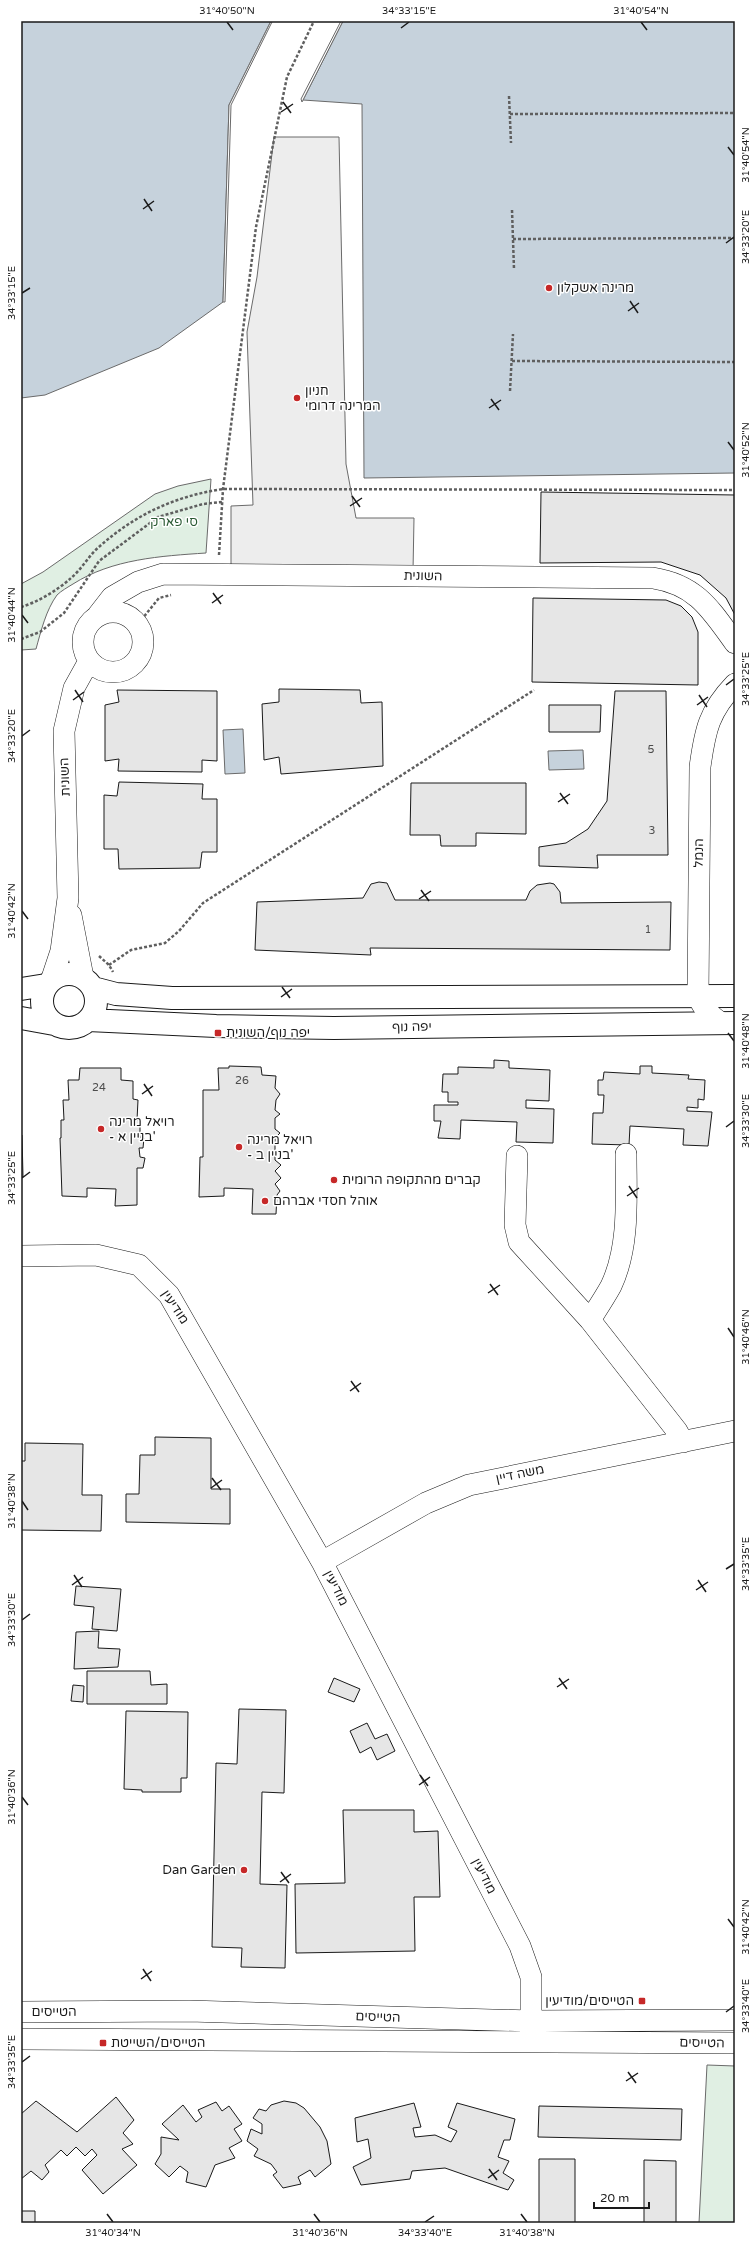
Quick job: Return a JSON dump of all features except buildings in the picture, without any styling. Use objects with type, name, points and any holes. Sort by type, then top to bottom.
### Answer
[{"type":"main road","points":[[21,989],[49,982],[70,973],[88,983],[116,994],[172,998],[735,996]]},
{"type":"main road","points":[[49,982],[42,993],[42,1006],[47,1019],[63,1028],[72,1028],[88,1020],[96,1005],[88,983]]},
{"type":"main road","points":[[21,1018],[54,1024]]},
{"type":"main road","name":"יפה נוף","points":[[88,1020],[209,1026],[334,1028],[728,1023]]},
{"type":"street","name":"השונית","points":[[49,982],[61,951],[68,898],[64,731],[74,688],[89,661],[85,654],[83,636],[91,621],[112,598],[138,582],[163,574],[653,578],[673,581],[695,594],[713,613],[735,644]]},
{"type":"street","points":[[89,661],[97,668],[107,672],[117,673],[128,670],[136,663],[142,654],[144,644],[143,634],[138,624],[124,614],[116,611],[98,615]]},
{"type":"street","name":"הנמל","points":[[698,996],[700,767],[704,738],[710,718],[719,700],[735,684]]},
{"type":"street","name":"השונית","points":[[68,898],[88,983]]},
{"type":"street","points":[[698,996],[702,1006],[709,1014],[728,1023]]},
{"type":"street","points":[[590,1320],[611,1285],[620,1255],[626,1222],[626,1154]]},
{"type":"street","points":[[517,1156],[515,1226],[519,1242],[590,1320],[677,1431],[683,1442]]},
{"type":"street","name":"מודיעין","points":[[21,1256],[96,1255],[139,1265],[169,1295],[322,1562],[520,1946],[531,1977],[530,2031]]},
{"type":"street","name":"משה דיין","points":[[322,1562],[426,1503],[469,1485],[735,1431]]},
{"type":"street","name":"הטייסים","points":[[21,2012],[189,2011],[735,2043]]},
{"type":"street","name":"הטייסים","points":[[21,2039],[530,2031],[735,2020]]},
{"type":"path","points":[[216,574],[223,489],[256,226],[287,77],[314,21]]},
{"type":"path","points":[[510,96],[511,143]]},
{"type":"path","points":[[510,114],[735,113]]},
{"type":"path","points":[[512,210],[514,269]]},
{"type":"path","points":[[513,239],[735,238]]},
{"type":"path","points":[[510,391],[513,334]]},
{"type":"path","points":[[512,361],[735,362]]},
{"type":"path","points":[[21,607],[32,604],[72,578],[99,546],[159,506],[198,493],[223,489],[735,490]]},
{"type":"path","points":[[21,639],[40,632],[64,613],[99,561],[158,517],[203,504],[222,502]]},
{"type":"path","points":[[138,624],[159,598],[178,594]]},
{"type":"path","points":[[109,965],[131,950],[165,943],[179,931],[203,903],[534,690]]},
{"type":"path","points":[[80,952],[97,954],[109,965],[116,978],[116,994]]},
{"type":"green space","name":"סי פארק","points":[[211,479],[206,553],[137,560],[104,569],[88,576],[57,595],[47,614],[36,649],[21,650],[21,584],[43,572],[155,494],[178,486]]},
{"type":"green space","points":[[707,2065],[735,2066],[735,2223],[699,2223]]},
{"type":"shaded area","points":[[21,21],[271,21],[229,105],[223,302],[159,348],[45,395],[21,398]]},
{"type":"shaded area","name":"מרינה אשקלון","points":[[343,21],[735,21],[735,473],[364,478],[362,104],[303,100]]},
{"type":"shaded area","name":"חניון המרינה דרומי","points":[[274,137],[339,137],[346,464],[356,518],[414,518],[413,571],[231,570],[231,506],[253,505],[247,332],[257,277]]},
{"type":"shaded area","points":[[243,729],[245,773],[225,774],[223,730]]},
{"type":"shaded area","points":[[583,750],[584,769],[549,770],[548,751]]},
{"type":"pier","points":[[271,21],[272,22],[231,105],[225,302],[223,302],[229,105]]},
{"type":"pier","points":[[341,21],[343,21],[302,102],[301,99]]},
{"type":"place","name":"מרינה אשקלון","points":[[549,288]]},
{"type":"place","name":"חניון המרינה דרומי","points":[[297,398]]},
{"type":"place","name":"יפה נוף/השונית","points":[[218,1033]]},
{"type":"place","name":"רויאל מרינה - בניין א'","points":[[101,1129]]},
{"type":"place","name":"רויאל מרינה - בניין ב'","points":[[239,1147]]},
{"type":"place","name":"קברים מהתקופה הרומית","points":[[334,1180]]},
{"type":"place","name":"אוהל חסדי אברהם","points":[[265,1201]]},
{"type":"place","name":"Dan Garden","points":[[244,1870]]},
{"type":"place","name":"הטייסים/מודיעין","points":[[642,2001]]},
{"type":"place","name":"הטייסים/השייטת","points":[[103,2043]]}]
